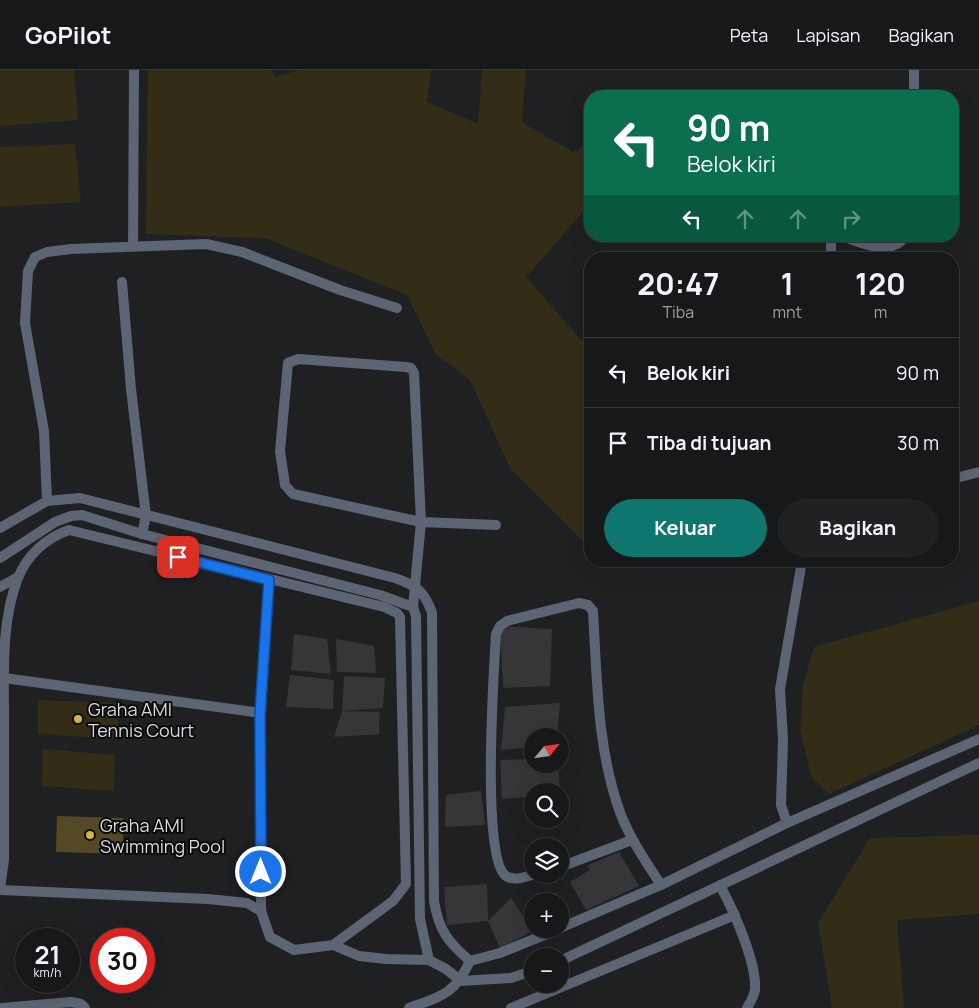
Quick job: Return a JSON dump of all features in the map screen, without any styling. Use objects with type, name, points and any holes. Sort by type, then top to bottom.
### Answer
[{"type":"street","points":[[133,246],[134,70]]},
{"type":"street","points":[[914,70],[914,90]]},
{"type":"street","points":[[857,242],[884,247],[895,246],[899,242]]},
{"type":"street","points":[[47,501],[44,431],[25,323],[28,271],[35,257],[47,252],[133,246],[206,244],[242,252],[340,290],[397,308]]},
{"type":"street","points":[[122,282],[131,389],[146,516],[142,534]]},
{"type":"street","points":[[430,960],[420,919],[416,616],[413,608],[421,522],[414,373],[411,368],[291,360],[286,367],[280,451],[285,485],[293,494],[421,522],[496,525]]},
{"type":"street","points":[[959,477],[979,472]]},
{"type":"street","points":[[0,528],[47,501],[80,498],[103,502],[146,516],[387,576],[414,587],[426,597],[432,614],[434,901],[437,919],[443,932],[455,948],[470,961]]},
{"type":"street","points":[[0,558],[36,533],[71,516],[87,516],[142,534],[380,595],[413,608]]},
{"type":"street","points":[[261,911],[247,904],[208,899],[0,889],[4,860],[4,678],[6,637],[18,577],[38,547],[55,535],[69,530],[389,609],[397,613],[401,622],[406,884],[393,901],[333,945],[294,950],[270,937],[261,911],[260,713],[269,580]]},
{"type":"street","points":[[787,823],[781,805],[783,740],[780,689],[801,567]]},
{"type":"street","points":[[0,588],[18,577]]},
{"type":"street","points":[[524,877],[515,880],[505,876],[498,868],[490,807],[496,634],[500,626],[507,621],[579,603],[588,605],[593,611],[597,691],[608,768],[621,814],[632,840],[661,885]]},
{"type":"street","points":[[4,678],[260,713]]},
{"type":"street","points":[[569,924],[661,885],[787,823],[979,739]]},
{"type":"street","points":[[569,957],[979,762]]},
{"type":"street","points":[[569,864],[632,840]]},
{"type":"street","points":[[720,885],[735,915],[752,969],[755,991],[747,1008]]},
{"type":"street","points":[[511,1008],[735,915]]},
{"type":"street","points":[[470,961],[500,953],[535,938]]},
{"type":"street","points":[[333,945],[359,956],[430,960],[446,969],[461,981],[511,978],[524,974]]},
{"type":"street","points":[[409,1008],[438,997],[461,981],[470,961]]},
{"type":"street","points":[[2,1008],[70,1002],[81,1004],[85,1008]]},
{"type":"shaded area","points":[[0,70],[74,70],[78,120],[0,126]]},
{"type":"shaded area","points":[[148,70],[271,70],[275,77],[300,70],[431,70],[427,102],[478,124],[482,70],[526,70],[522,122],[573,152],[584,146],[584,211],[526,277],[584,343],[584,542],[510,468],[470,380],[436,355],[407,295],[265,238],[146,234]]},
{"type":"shaded area","points":[[75,144],[81,202],[0,207],[0,147]]},
{"type":"shaded area","points":[[979,601],[979,725],[829,794],[811,776],[800,729],[803,685],[814,647]]},
{"type":"shaded area","name":"Graha AMI Tennis Court","points":[[38,700],[120,703],[117,739],[38,734]]},
{"type":"shaded area","name":"Graha AMI Tennis Court","points":[[43,749],[115,755],[114,791],[42,786]]},
{"type":"shaded area","name":"Graha AMI Swimming Pool","points":[[57,816],[123,818],[123,854],[56,852]]},
{"type":"shaded area","points":[[979,835],[979,914],[897,920],[904,1008],[832,1008],[818,923],[870,838]]},
{"type":"building","points":[[500,626],[552,629],[550,686],[503,688]]},
{"type":"building","points":[[294,634],[327,639],[331,674],[291,670]]},
{"type":"building","points":[[336,639],[374,646],[376,673],[337,672]]},
{"type":"building","points":[[290,675],[334,680],[333,709],[286,707]]},
{"type":"building","points":[[344,676],[385,678],[383,708],[342,711]]},
{"type":"building","points":[[560,703],[558,728],[524,728],[524,748],[501,750],[505,707]]},
{"type":"building","points":[[342,711],[380,712],[379,734],[334,737]]},
{"type":"building","points":[[524,759],[524,773],[559,773],[559,783],[524,783],[524,797],[502,799],[500,760]]},
{"type":"building","points":[[481,791],[485,825],[445,827],[446,795]]},
{"type":"building","points":[[619,852],[639,886],[586,910],[570,882],[590,870],[587,866]]},
{"type":"building","points":[[487,884],[488,921],[447,925],[444,887]]},
{"type":"building","points":[[511,898],[524,918],[524,936],[500,948],[488,921]]},
{"type":"place","name":"Graha AMI Tennis Court","points":[[78,719]]},
{"type":"place","name":"Graha AMI Swimming Pool","points":[[90,835]]},
{"type":"route","points":[[178,557],[269,580],[260,713],[261,872]]}]
